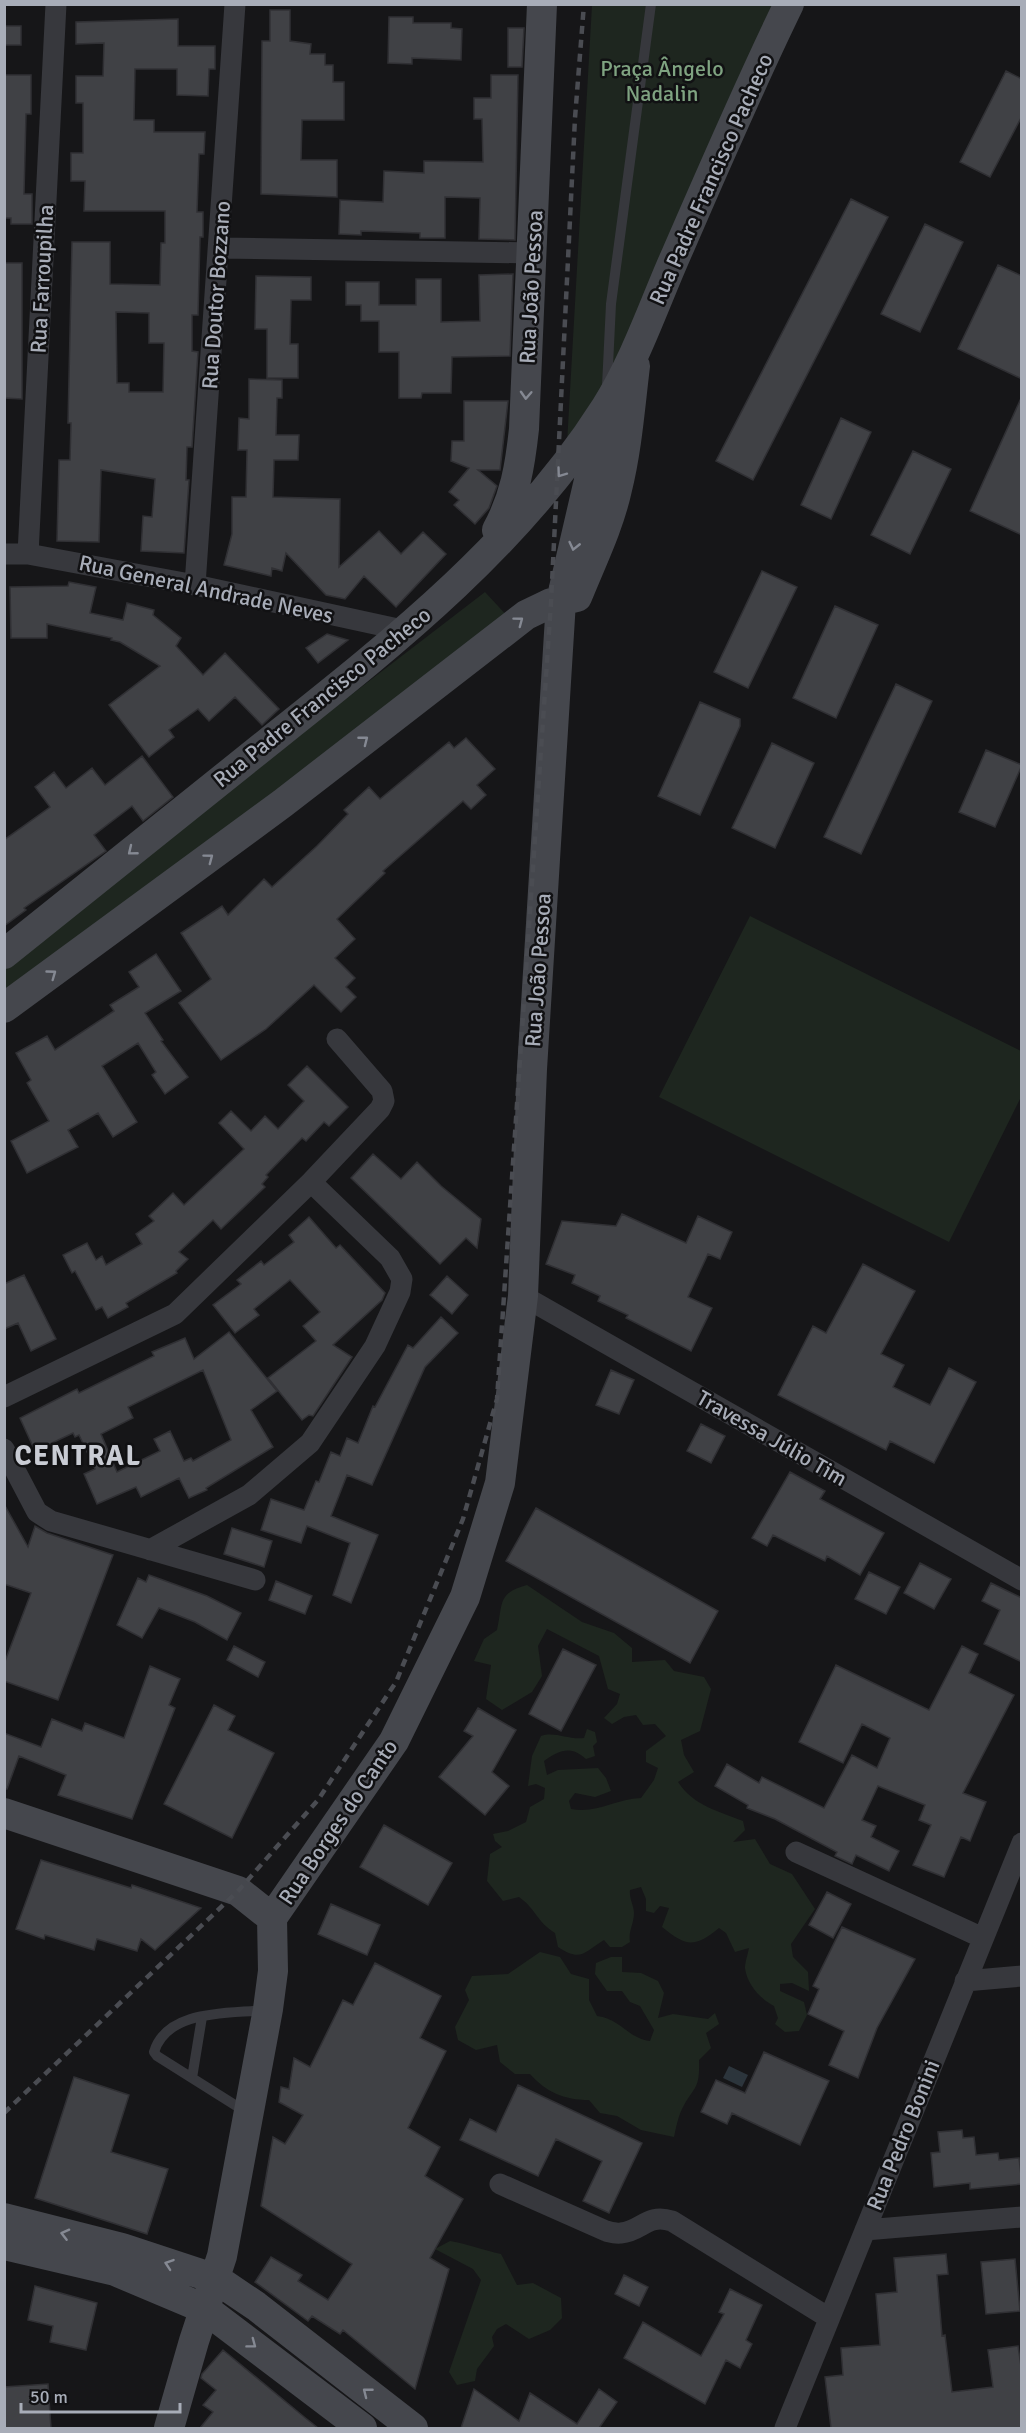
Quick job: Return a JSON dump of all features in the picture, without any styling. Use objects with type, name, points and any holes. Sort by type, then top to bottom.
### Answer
[{"type":"main road","name":"Rua João Pessoa","points":[[482,561],[511,505],[518,479],[524,429],[542,4]]},
{"type":"main road","name":"Rua Padre Francisco Pacheco","points":[[4,954],[407,631],[482,561],[556,480],[606,407],[636,354],[652,310],[738,113],[789,4]]},
{"type":"main road","name":"Rua Padre Francisco Pacheco","points":[[569,599],[604,533],[617,491],[627,435],[636,354]]},
{"type":"main road","name":"Rua Padre Francisco Pacheco","points":[[569,599],[606,407]]},
{"type":"main road","points":[[606,407],[627,435]]},
{"type":"main road","name":"Rua João Pessoa","points":[[522,1296],[532,1058],[560,644],[569,599]]},
{"type":"main road","points":[[4,1008],[274,810],[526,615],[569,599]]},
{"type":"main road","name":"Rua Borges do Canto","points":[[169,2428],[216,2279],[268,2009],[273,1971],[272,1918],[394,1741],[465,1597],[500,1483],[522,1296]]},
{"type":"main road","points":[[4,1813],[238,1891],[272,1918]]},
{"type":"main road","points":[[4,2218],[118,2260],[205,2309],[362,2428]]},
{"type":"main road","points":[[4,2245],[118,2260],[216,2279],[256,2306],[413,2428]]},
{"type":"street","name":"Rua Farroupilha","points":[[28,554],[56,4]]},
{"type":"street","name":"Rua Doutor Bozzano","points":[[195,585],[235,4]]},
{"type":"street","points":[[219,248],[533,253]]},
{"type":"street","name":"Rua General Andrade Neves","points":[[4,554],[28,554],[195,585],[407,631]]},
{"type":"street","points":[[4,1397],[175,1314],[311,1182],[380,1109],[384,1101],[382,1091],[337,1039]]},
{"type":"street","points":[[150,1550],[249,1495],[310,1443],[375,1346],[399,1292],[402,1279],[390,1258],[311,1182]]},
{"type":"street","name":"Travessa Júlio Tim","points":[[522,1296],[1022,1580]]},
{"type":"street","points":[[4,1449],[37,1512],[51,1521],[255,1580]]},
{"type":"street","name":"Rua Pedro Bonini","points":[[785,2428],[1022,1842]]},
{"type":"street","points":[[796,1852],[983,1938]]},
{"type":"street","points":[[965,1981],[1022,1976]]},
{"type":"street","points":[[500,2184],[606,2231],[621,2233],[651,2219],[662,2217],[672,2221],[829,2318]]},
{"type":"street","points":[[865,2230],[1022,2217]]},
{"type":"lane","points":[[606,407],[611,304],[651,4]]},
{"type":"lane","points":[[249,2114],[154,2052],[167,2030],[181,2022],[202,2016],[268,2009]]},
{"type":"lane","points":[[192,2078],[202,2016]]},
{"type":"green space","name":"Praça Ângelo Nadalin","points":[[592,5],[783,5],[611,375],[567,444]]},
{"type":"green space","points":[[485,592],[510,619],[5,999],[5,961]]},
{"type":"green space","points":[[750,916],[1021,1051],[1021,1097],[949,1242],[659,1097]]},
{"type":"green space","points":[[527,1585],[582,1622],[614,1633],[632,1648],[632,1662],[665,1660],[674,1671],[704,1677],[711,1689],[700,1731],[681,1740],[684,1755],[694,1772],[678,1782],[691,1797],[699,1802],[743,1821],[745,1830],[733,1842],[755,1839],[770,1864],[792,1874],[815,1909],[791,1944],[793,1957],[808,1972],[809,1991],[792,1983],[780,1984],[780,1991],[804,2002],[807,2015],[799,2031],[785,2032],[775,2024],[778,2018],[774,2006],[759,1995],[751,1985],[745,1968],[749,1948],[735,1952],[726,1933],[719,1928],[697,1942],[678,1938],[662,1927],[669,1908],[660,1906],[654,1913],[646,1911],[646,1899],[641,1887],[630,1890],[634,1913],[630,1942],[622,1947],[610,1947],[604,1940],[577,1955],[558,1947],[555,1933],[544,1924],[530,1906],[519,1897],[503,1901],[487,1881],[490,1854],[502,1847],[495,1841],[493,1834],[508,1831],[526,1822],[530,1807],[544,1799],[545,1788],[536,1784],[528,1786],[532,1756],[541,1736],[551,1734],[584,1738],[587,1729],[595,1732],[597,1742],[593,1746],[595,1756],[586,1759],[575,1752],[565,1751],[544,1761],[547,1775],[558,1770],[598,1768],[606,1778],[611,1791],[595,1797],[575,1793],[569,1801],[571,1809],[589,1810],[641,1798],[654,1780],[658,1768],[646,1762],[646,1751],[666,1736],[655,1724],[643,1725],[636,1715],[624,1717],[612,1724],[604,1718],[617,1704],[620,1694],[608,1689],[599,1656],[547,1629],[538,1646],[542,1676],[532,1692],[502,1710],[486,1699],[491,1665],[474,1661],[484,1639],[497,1630],[501,1606],[506,1596],[517,1588]]},
{"type":"green space","points":[[540,1952],[560,1957],[571,1974],[589,1979],[589,2000],[597,2016],[612,2021],[642,2039],[650,2041],[654,2030],[640,2006],[630,2002],[622,1991],[607,1991],[595,1974],[596,1963],[611,1957],[622,1957],[622,1972],[641,1973],[658,1981],[664,1993],[658,2018],[673,2014],[708,2019],[715,2013],[719,2024],[706,2033],[711,2048],[699,2060],[697,2083],[681,2112],[674,2137],[641,2130],[617,2116],[600,2113],[589,2100],[564,2097],[542,2086],[530,2074],[515,2074],[500,2062],[497,2045],[476,2050],[458,2040],[455,2027],[469,2000],[465,1990],[472,1976],[508,1974]]},
{"type":"green space","points":[[450,2241],[501,2254],[517,2285],[533,2283],[561,2298],[562,2318],[550,2330],[529,2339],[506,2324],[497,2329],[492,2337],[494,2346],[477,2369],[475,2381],[457,2385],[449,2372],[481,2280],[473,2269],[435,2249]]},
{"type":"shaded area","points":[[729,2066],[748,2075],[742,2087],[723,2078]]},
{"type":"building","points":[[270,10],[290,10],[290,41],[311,44],[310,54],[325,54],[325,65],[333,65],[333,82],[344,82],[344,120],[302,120],[301,160],[337,160],[337,197],[261,194],[262,41],[270,41]]},
{"type":"building","points":[[389,17],[413,17],[413,23],[451,23],[451,28],[462,29],[461,60],[412,58],[412,64],[388,63]]},
{"type":"building","points":[[178,19],[178,46],[215,46],[215,69],[209,69],[208,96],[177,95],[177,69],[135,69],[134,120],[154,120],[154,132],[205,132],[204,154],[199,154],[197,212],[203,212],[203,237],[200,237],[198,315],[192,315],[192,351],[198,352],[192,447],[187,447],[186,480],[189,480],[184,553],[141,551],[143,516],[152,517],[155,479],[101,470],[99,542],[57,541],[59,460],[70,460],[71,423],[68,423],[72,242],[110,242],[110,284],[160,285],[161,243],[165,243],[165,211],[84,211],[85,181],[71,181],[71,153],[83,153],[83,103],[76,103],[76,76],[103,76],[104,43],[76,44],[76,22]],"holes":[[[116,312],[149,313],[149,343],[164,343],[163,392],[129,392],[129,383],[117,383]]]},
{"type":"building","points":[[4,26],[21,26],[21,45],[4,45]]},
{"type":"building","points":[[508,28],[524,28],[522,67],[508,67]]},
{"type":"building","points":[[1006,71],[1022,79],[1022,116],[990,177],[960,162]]},
{"type":"building","points":[[4,75],[31,75],[31,114],[26,114],[24,194],[32,194],[32,224],[11,224],[11,218],[4,218]]},
{"type":"building","points":[[491,75],[518,75],[515,240],[479,239],[480,198],[445,197],[445,238],[420,238],[420,233],[361,231],[361,235],[339,234],[340,200],[383,202],[384,171],[424,173],[424,161],[483,162],[482,119],[474,119],[474,98],[491,98]]},
{"type":"building","points":[[851,199],[888,217],[753,480],[716,461]]},
{"type":"building","points":[[925,224],[963,242],[920,332],[881,314]]},
{"type":"building","points":[[4,263],[22,263],[22,399],[4,398]]},
{"type":"building","points":[[998,265],[1022,276],[1022,379],[958,349]]},
{"type":"building","points":[[513,274],[510,356],[452,357],[451,393],[422,393],[421,398],[399,398],[399,352],[379,352],[379,321],[361,321],[361,305],[346,305],[346,282],[379,282],[379,305],[416,305],[416,279],[441,279],[441,322],[480,321],[479,275]]},
{"type":"building","points":[[256,276],[311,277],[311,300],[291,300],[290,344],[298,344],[298,378],[267,378],[267,329],[255,329]]},
{"type":"building","points":[[249,379],[282,380],[282,398],[277,398],[276,435],[299,435],[298,460],[274,460],[273,497],[340,499],[339,567],[379,531],[401,554],[423,532],[446,554],[396,607],[364,576],[345,599],[326,595],[286,553],[282,571],[272,568],[271,576],[224,565],[232,534],[232,497],[246,497],[247,450],[238,450],[239,418],[249,419]]},
{"type":"building","points":[[1022,396],[1022,535],[970,511]]},
{"type":"building","points":[[464,401],[508,401],[500,470],[478,470],[497,486],[489,508],[475,524],[454,505],[459,500],[449,492],[469,468],[451,461],[452,441],[464,441]]},
{"type":"building","points":[[841,418],[871,432],[831,519],[801,505]]},
{"type":"building","points":[[913,451],[951,469],[910,554],[871,535]]},
{"type":"building","points":[[762,571],[797,587],[748,688],[714,672]]},
{"type":"building","points":[[69,582],[96,587],[90,613],[123,620],[127,603],[154,610],[153,615],[181,638],[176,646],[203,675],[225,653],[279,709],[262,725],[235,697],[209,721],[198,709],[169,730],[174,737],[149,757],[109,705],[160,666],[120,642],[111,640],[112,638],[47,624],[47,638],[11,638],[10,587],[68,586]]},
{"type":"building","points":[[835,606],[878,625],[836,718],[793,698]]},
{"type":"building","points":[[327,634],[348,640],[318,663],[306,648]]},
{"type":"building","points":[[896,684],[932,701],[861,854],[824,837]]},
{"type":"building","points":[[700,702],[740,719],[740,726],[700,815],[658,796]]},
{"type":"building","points":[[466,738],[495,769],[477,785],[486,795],[471,809],[463,801],[383,871],[385,873],[337,919],[355,939],[335,958],[355,978],[346,987],[356,997],[341,1012],[314,985],[266,1029],[221,1060],[179,1003],[211,979],[181,933],[222,906],[228,915],[264,879],[272,887],[317,846],[348,814],[344,810],[369,787],[380,799],[449,742],[454,748]]},
{"type":"building","points":[[772,743],[814,763],[775,848],[732,828]]},
{"type":"building","points":[[986,750],[1022,765],[995,827],[959,812]]},
{"type":"building","points":[[142,756],[173,797],[143,821],[132,806],[94,835],[106,851],[24,908],[26,910],[4,926],[4,840],[50,807],[35,787],[54,772],[66,788],[92,768],[105,785]]},
{"type":"building","points":[[156,954],[181,991],[145,1013],[163,1040],[161,1041],[188,1077],[165,1094],[152,1075],[156,1072],[138,1043],[102,1066],[137,1122],[113,1137],[98,1113],[68,1130],[78,1147],[27,1173],[11,1141],[49,1121],[27,1083],[31,1080],[16,1053],[47,1036],[55,1050],[114,1011],[110,1005],[139,987],[129,972]]},
{"type":"building","points":[[307,1066],[348,1107],[329,1126],[324,1122],[306,1141],[302,1138],[266,1175],[268,1177],[262,1184],[265,1187],[221,1229],[213,1220],[179,1252],[188,1259],[176,1271],[177,1273],[126,1303],[128,1307],[108,1318],[102,1307],[96,1310],[75,1271],[72,1273],[63,1255],[87,1243],[96,1260],[102,1256],[106,1265],[142,1244],[136,1234],[154,1221],[149,1216],[173,1193],[184,1205],[244,1149],[219,1123],[231,1111],[251,1131],[265,1116],[278,1129],[304,1101],[288,1085]]},
{"type":"building","points":[[373,1154],[401,1179],[417,1162],[441,1186],[481,1219],[477,1248],[466,1238],[440,1264],[351,1178]]},
{"type":"building","points":[[622,1214],[686,1243],[698,1216],[732,1232],[720,1259],[708,1254],[688,1297],[712,1308],[691,1351],[626,1318],[628,1315],[598,1301],[600,1296],[572,1283],[575,1275],[546,1264],[562,1221],[616,1226]]},
{"type":"building","points":[[309,1217],[336,1248],[340,1245],[385,1293],[382,1300],[333,1345],[352,1357],[313,1416],[309,1415],[302,1420],[268,1378],[316,1341],[303,1326],[320,1312],[290,1280],[254,1309],[259,1315],[235,1333],[213,1305],[241,1284],[237,1280],[261,1261],[264,1265],[294,1242],[289,1235]]},
{"type":"building","points":[[863,1264],[915,1291],[881,1354],[904,1365],[893,1387],[930,1405],[949,1368],[976,1382],[934,1463],[890,1441],[886,1450],[778,1395],[813,1326],[826,1333]]},
{"type":"building","points":[[24,1275],[56,1339],[31,1351],[18,1323],[4,1329],[4,1284]]},
{"type":"building","points":[[447,1276],[468,1295],[452,1314],[430,1295]]},
{"type":"building","points":[[441,1317],[458,1333],[425,1367],[372,1485],[347,1475],[331,1516],[378,1535],[351,1603],[333,1595],[350,1543],[307,1526],[301,1543],[261,1530],[271,1499],[304,1510],[331,1452],[340,1456],[347,1438],[358,1443],[373,1406],[375,1407],[408,1345],[413,1348]]},
{"type":"building","points":[[229,1332],[277,1391],[251,1410],[273,1447],[206,1488],[207,1490],[189,1498],[179,1478],[141,1497],[136,1487],[97,1504],[84,1474],[95,1469],[79,1435],[75,1437],[73,1433],[35,1451],[20,1418],[77,1389],[79,1393],[154,1356],[152,1352],[185,1338],[194,1359]],"holes":[[[203,1370],[231,1440],[193,1461],[191,1458],[184,1461],[170,1431],[154,1439],[160,1451],[117,1472],[101,1434],[133,1418],[128,1407]]]},
{"type":"building","points":[[611,1370],[634,1380],[619,1414],[596,1405]]},
{"type":"building","points":[[701,1424],[725,1436],[711,1463],[687,1451]]},
{"type":"building","points":[[790,1472],[825,1491],[820,1499],[884,1533],[860,1575],[827,1556],[825,1561],[773,1535],[767,1546],[752,1538]]},
{"type":"building","points":[[4,1504],[28,1547],[35,1526],[47,1533],[113,1555],[58,1700],[4,1681],[4,1664],[31,1593],[4,1584]]},
{"type":"building","points":[[536,1508],[718,1611],[690,1663],[506,1561]]},
{"type":"building","points":[[232,1528],[272,1541],[264,1567],[224,1554]]},
{"type":"building","points":[[920,1563],[951,1579],[934,1609],[904,1593]]},
{"type":"building","points":[[869,1572],[900,1587],[886,1614],[855,1599]]},
{"type":"building","points":[[149,1575],[207,1596],[241,1613],[227,1640],[195,1622],[159,1608],[142,1638],[117,1625],[138,1578],[146,1582]]},
{"type":"building","points":[[276,1581],[312,1596],[305,1614],[269,1600]]},
{"type":"building","points":[[991,1583],[1022,1598],[1022,1662],[984,1644],[1000,1610],[982,1601]]},
{"type":"building","points":[[234,1646],[265,1662],[258,1677],[227,1660]]},
{"type":"building","points":[[962,1646],[978,1654],[969,1673],[1014,1695],[963,1793],[986,1802],[970,1841],[961,1837],[944,1877],[913,1865],[931,1825],[919,1820],[925,1805],[878,1786],[862,1820],[876,1826],[871,1837],[899,1851],[889,1871],[856,1855],[852,1864],[835,1856],[837,1852],[775,1819],[747,1808],[748,1805],[715,1786],[727,1764],[759,1783],[762,1777],[824,1808],[852,1755],[877,1768],[890,1738],[862,1724],[843,1763],[799,1742],[836,1665],[929,1710]]},
{"type":"building","points":[[563,1649],[596,1665],[561,1731],[529,1714]]},
{"type":"building","points":[[150,1666],[180,1679],[169,1705],[175,1708],[132,1819],[58,1795],[66,1775],[19,1756],[7,1789],[4,1789],[4,1733],[41,1747],[52,1719],[82,1731],[85,1723],[124,1738]]},
{"type":"building","points":[[214,1705],[235,1716],[228,1730],[274,1753],[232,1838],[164,1804]]},
{"type":"building","points":[[478,1708],[516,1730],[492,1772],[509,1786],[485,1815],[439,1777],[473,1736],[464,1731]]},
{"type":"building","points":[[384,1825],[452,1863],[428,1905],[360,1867]]},
{"type":"building","points":[[41,1860],[131,1888],[132,1885],[201,1908],[155,1950],[141,1939],[137,1951],[97,1939],[94,1950],[45,1935],[44,1939],[16,1929]]},
{"type":"building","points":[[827,1892],[851,1904],[833,1938],[809,1925]]},
{"type":"building","points":[[331,1904],[380,1925],[367,1955],[318,1934]]},
{"type":"building","points":[[842,1927],[915,1959],[877,2028],[858,2078],[829,2065],[844,2031],[808,2014],[819,1989],[813,1986]]},
{"type":"building","points":[[375,1963],[441,1996],[420,2038],[446,2051],[408,2128],[440,2147],[425,2176],[463,2199],[430,2258],[449,2269],[415,2389],[343,2330],[340,2334],[312,2316],[308,2321],[255,2282],[271,2257],[302,2275],[298,2281],[328,2300],[352,2264],[261,2206],[273,2137],[285,2144],[303,2115],[279,2102],[281,2087],[289,2089],[294,2058],[310,2067],[343,2000],[353,2005]]},
{"type":"building","points":[[764,2052],[829,2081],[800,2145],[732,2113],[727,2124],[701,2112],[716,2080],[745,2093]]},
{"type":"building","points":[[74,2077],[129,2095],[111,2152],[168,2169],[147,2234],[35,2198]]},
{"type":"building","points":[[518,2085],[642,2143],[609,2213],[583,2201],[602,2161],[556,2139],[538,2176],[460,2140],[470,2119],[496,2132]]},
{"type":"building","points":[[962,2130],[963,2138],[974,2137],[976,2155],[998,2153],[999,2160],[1019,2158],[1022,2184],[970,2189],[970,2183],[934,2187],[931,2153],[940,2152],[938,2132]]},
{"type":"building","points":[[946,2254],[948,2274],[937,2275],[942,2336],[945,2335],[952,2392],[993,2387],[988,2350],[1018,2346],[1022,2373],[1022,2428],[831,2428],[825,2377],[843,2375],[841,2348],[880,2345],[876,2294],[897,2292],[894,2258]]},
{"type":"building","points":[[1015,2259],[1020,2311],[986,2314],[981,2262]]},
{"type":"building","points":[[624,2275],[648,2287],[639,2306],[615,2294]]},
{"type":"building","points":[[35,2286],[97,2303],[86,2350],[50,2342],[53,2326],[28,2320]]},
{"type":"building","points":[[730,2289],[762,2305],[746,2340],[752,2344],[740,2368],[726,2360],[705,2404],[624,2358],[643,2322],[701,2356],[724,2314],[719,2312]]},
{"type":"building","points":[[223,2350],[318,2428],[200,2428],[213,2412],[203,2405],[216,2390],[201,2378],[202,2374]]},
{"type":"building","points":[[48,2384],[51,2428],[4,2428],[4,2387]]},
{"type":"building","points":[[474,2389],[519,2421],[530,2393],[577,2424],[599,2389],[617,2402],[599,2428],[461,2428]]},
{"type":"railway","points":[[4,2113],[238,1891],[318,1800],[396,1682],[463,1519],[497,1399],[551,603],[575,118],[584,4]]},
{"type":"district","name":"CENTRAL","points":[[78,1456]]}]
